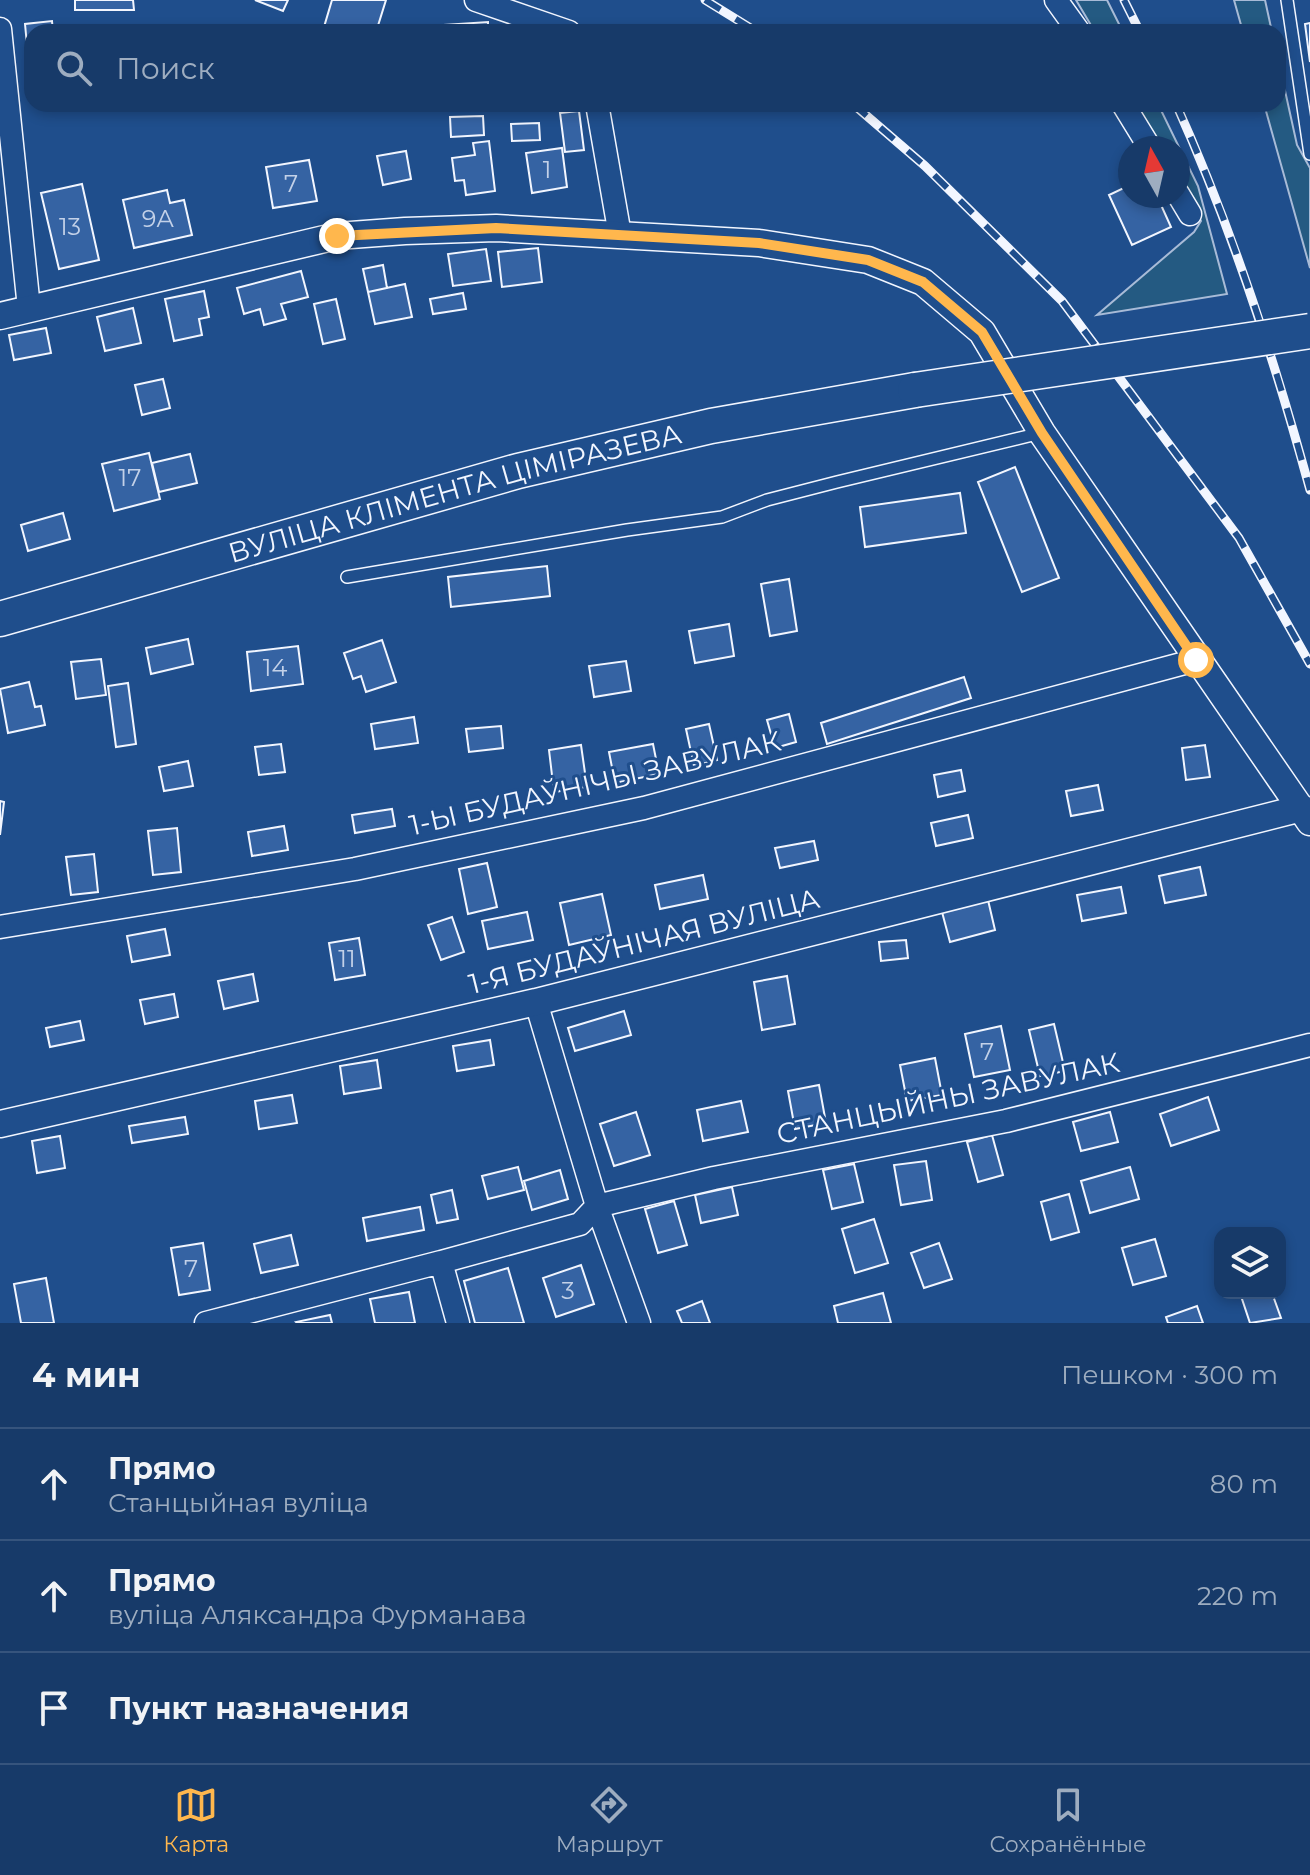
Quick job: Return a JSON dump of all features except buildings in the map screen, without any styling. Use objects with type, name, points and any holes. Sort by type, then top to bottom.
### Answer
[{"type":"main road","name":"ВУЛІЦА КЛІМЕНТА ЦІМІРАЗЕВА","points":[[0,619],[518,471],[711,426],[915,390],[1310,331]]},
{"type":"street","points":[[476,0],[546,24]]},
{"type":"street","points":[[1056,0],[1073,24]]},
{"type":"street","points":[[0,29],[29,308]]},
{"type":"street","points":[[598,112],[620,235]]},
{"type":"street","points":[[1128,112],[1143,136]]},
{"type":"street","points":[[1186,208],[1190,214]]},
{"type":"street","points":[[0,316],[337,236],[496,228],[759,243],[868,260],[923,282],[982,332],[1042,433],[1306,815]]},
{"type":"street","name":"1-Ы БУДАЎНІЧЫ ЗАВУЛАК","points":[[0,927],[355,869],[644,808],[1196,660]]},
{"type":"street","name":"1-Я БУДАЎНІЧАЯ ВУЛІЦА","points":[[0,1124],[536,1002],[1306,815]]},
{"type":"street","points":[[536,1002],[597,1206],[639,1323]]},
{"type":"street","name":"СТАНЦЫЙНЫ ЗАВУЛАК","points":[[597,1206],[714,1178],[1006,1121],[1310,1045]]},
{"type":"street","points":[[206,1323],[580,1224],[597,1206]]},
{"type":"street","points":[[441,1262],[458,1323]]},
{"type":"lane","points":[[1287,0],[1310,154]]},
{"type":"lane","points":[[347,577],[722,517],[837,482],[1042,433]]},
{"type":"shaded area","points":[[1076,0],[1107,0],[1119,24],[1090,24]]},
{"type":"shaded area","points":[[1234,0],[1265,0],[1270,24],[1241,24]]},
{"type":"shaded area","points":[[1286,95],[1297,145],[1310,168],[1310,268],[1266,112],[1286,112]]},
{"type":"shaded area","points":[[1140,112],[1162,112],[1174,136],[1153,136]]},
{"type":"shaded area","points":[[1190,170],[1198,186],[1227,294],[1097,315],[1194,232],[1201,221],[1190,201]]},
{"type":"railway","points":[[705,0],[744,24]]},
{"type":"railway","points":[[1124,0],[1136,24]]},
{"type":"railway","points":[[862,112],[925,166],[1062,301],[1239,538],[1310,664]]},
{"type":"railway","points":[[1179,112],[1216,198],[1250,294],[1310,490]]},
{"type":"route","points":[[337,236],[496,228],[759,243],[868,260],[923,282],[982,332],[1042,433],[1196,660]]}]
